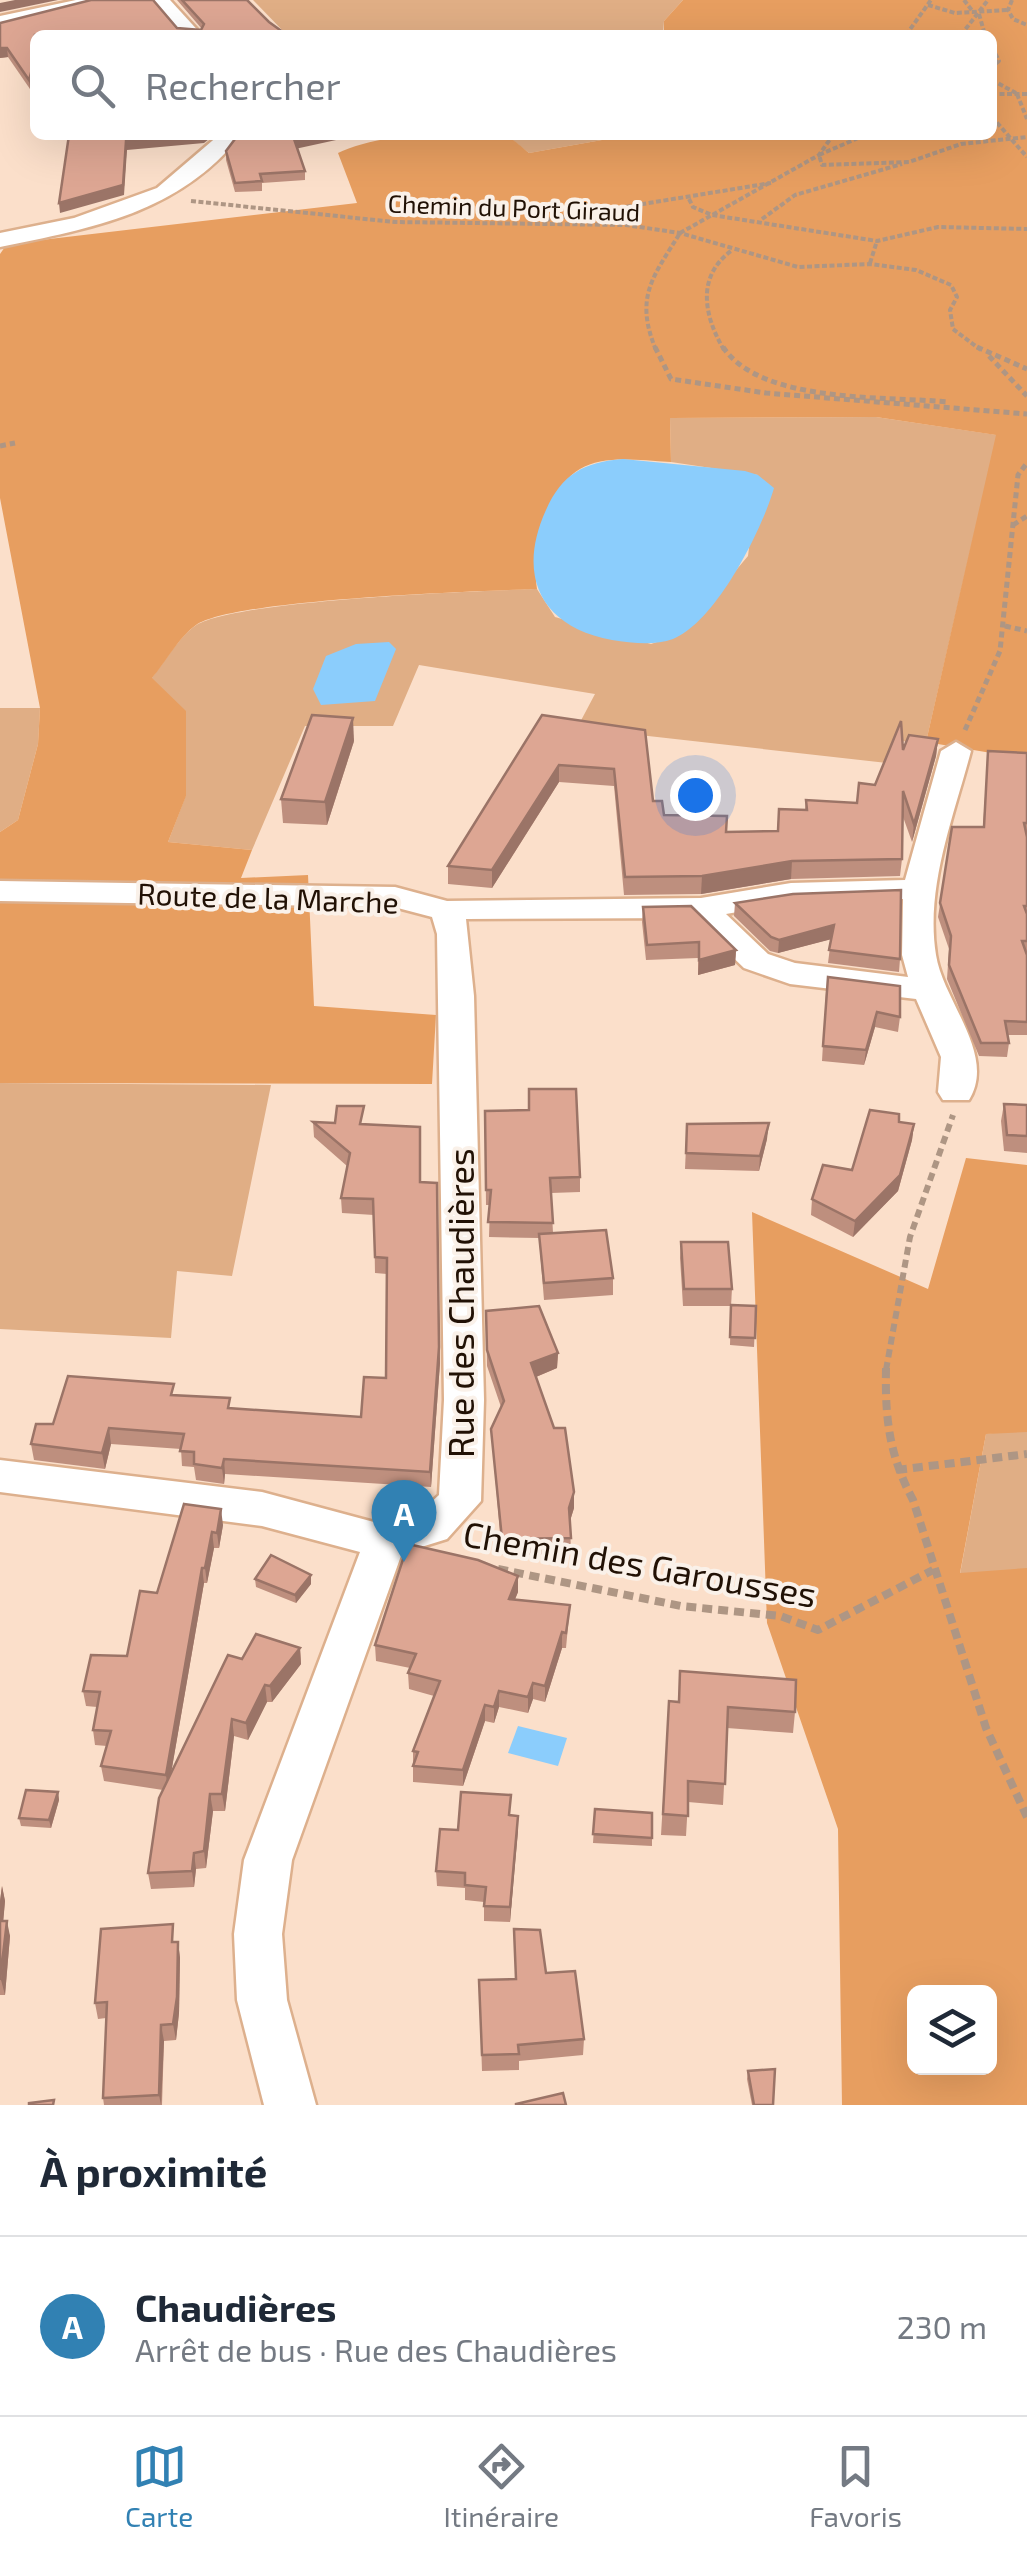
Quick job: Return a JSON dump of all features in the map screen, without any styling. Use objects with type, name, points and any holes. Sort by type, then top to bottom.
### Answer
[{"type":"street","points":[[0,22],[103,0]]},
{"type":"street","points":[[160,0],[187,30]]},
{"type":"street","points":[[0,240],[80,224],[165,194],[226,140]]},
{"type":"street","points":[[956,750],[919,889],[919,955],[929,990],[959,1057],[956,1092]]},
{"type":"street","name":"Route de la Marche","points":[[0,890],[395,897],[447,911],[484,906],[701,908],[792,893],[919,889]]},
{"type":"street","points":[[701,908],[756,961],[790,973],[929,990]]},
{"type":"street","name":"Rue des Chaudières","points":[[385,1542],[432,1528],[460,1502],[464,1400],[457,996],[454,934],[447,911]]},
{"type":"street","points":[[0,1476],[262,1509],[385,1542],[268,1860],[258,1934],[262,2000],[290,2105]]},
{"type":"path","points":[[964,0],[986,23],[985,30]]},
{"type":"path","points":[[964,30],[988,0]]},
{"type":"path","points":[[1012,0],[1008,10],[1013,20],[1027,25]]},
{"type":"path","points":[[910,30],[930,3],[976,13],[1008,10]]},
{"type":"path","points":[[997,83],[1017,94],[1027,119]]},
{"type":"path","points":[[997,94],[1027,94]]},
{"type":"path","points":[[997,122],[1027,156]]},
{"type":"path","points":[[997,140],[1027,138]]},
{"type":"path","name":"Chemin du Port Giraud","points":[[165,194],[205,204],[395,222],[626,225],[680,233],[818,156],[830,140]]},
{"type":"path","points":[[855,140],[818,156],[822,165],[909,162]]},
{"type":"path","points":[[761,220],[794,195],[962,144],[995,140]]},
{"type":"path","points":[[521,223],[770,183]]},
{"type":"path","points":[[689,199],[693,207],[712,215],[761,220],[820,236],[877,241],[938,227],[1027,229]]},
{"type":"path","points":[[975,406],[766,394],[671,379],[647,332],[646,288],[680,233],[730,251],[798,268],[870,264],[916,270],[951,284],[957,297],[950,310],[954,330],[988,355],[1027,396]]},
{"type":"path","points":[[870,264],[877,241]]},
{"type":"path","points":[[730,251],[714,264],[706,280],[706,300],[719,342],[742,369],[795,387],[1027,414]]},
{"type":"path","points":[[988,355],[1027,369]]},
{"type":"path","points":[[0,446],[15,443]]},
{"type":"path","points":[[956,750],[1000,651],[1018,475],[1027,462]]},
{"type":"path","points":[[1014,525],[1027,516]]},
{"type":"path","points":[[1005,626],[1027,631]]},
{"type":"path","points":[[956,1092],[951,1127],[910,1237],[886,1354],[885,1429],[897,1470],[913,1500],[986,1728],[1027,1817]]},
{"type":"path","points":[[897,1470],[1027,1454]]},
{"type":"path","name":"Chemin des Garousses","points":[[478,1564],[681,1606],[780,1616],[818,1630],[933,1570]]},
{"type":"shaded area","points":[[253,0],[683,0],[664,21],[663,30],[282,30]]},
{"type":"shaded area","points":[[683,0],[1027,0],[1027,759],[926,742],[996,435],[876,417],[670,418],[671,462],[593,463],[566,481],[555,497],[541,538],[536,562],[537,589],[359,598],[219,616],[190,630],[152,678],[186,711],[186,796],[168,842],[252,850],[241,878],[308,875],[314,1006],[436,1015],[432,1084],[0,1083],[0,832],[18,820],[38,744],[40,708],[0,498],[0,254],[7,244],[357,203],[338,153],[380,140],[513,140],[529,153],[602,140],[997,140],[997,30],[664,30],[664,21]]},
{"type":"shaded area","points":[[512,140],[602,140],[529,153]]},
{"type":"shaded area","points":[[876,417],[997,435],[926,742],[892,741],[887,763],[577,728],[595,694],[419,665],[393,726],[305,726],[252,850],[168,842],[186,795],[151,679],[195,626],[218,617],[304,603],[537,589],[555,617],[651,644],[683,633],[748,556],[758,475],[671,462],[670,418]]},
{"type":"shaded area","points":[[0,708],[40,708],[38,744],[18,820],[0,832]]},
{"type":"shaded area","points":[[0,1083],[271,1085],[232,1276],[177,1271],[171,1338],[0,1329]]},
{"type":"shaded area","points":[[966,1158],[1027,1165],[1027,1432],[986,1434],[960,1573],[1027,1568],[1027,2105],[842,2105],[838,1829],[767,1623],[752,1212],[928,1289]]},
{"type":"shaded area","points":[[1027,1235],[1027,1649],[960,1574],[986,1434],[993,1433]]},
{"type":"water","points":[[623,459],[745,471],[758,475],[774,488],[748,550],[721,595],[689,629],[666,641],[627,642],[588,633],[552,611],[535,577],[537,534],[559,487],[586,467]]},
{"type":"water","points":[[389,642],[396,649],[375,701],[321,705],[313,689],[326,656],[356,644]]},
{"type":"water","points":[[518,1726],[567,1738],[558,1766],[508,1753]]},
{"type":"building","points":[[91,0],[153,0],[177,28],[201,30],[30,30],[29,80],[7,48],[0,48],[0,23]]},
{"type":"building","points":[[182,0],[247,0],[280,30],[201,30],[204,24]]},
{"type":"building","points":[[68,140],[136,140],[126,141],[123,185],[59,203]]},
{"type":"building","points":[[234,140],[294,140],[305,171],[260,174],[262,181],[235,183],[226,151]]},
{"type":"building","points":[[312,715],[353,718],[325,802],[281,799]]},
{"type":"building","points":[[542,715],[645,730],[653,801],[662,801],[664,815],[727,816],[726,832],[778,831],[779,809],[807,810],[806,800],[857,803],[859,783],[875,785],[901,721],[903,750],[909,735],[938,739],[914,824],[903,791],[902,859],[792,861],[702,876],[625,877],[614,769],[559,765],[492,870],[448,866]]},
{"type":"building","points":[[988,751],[1027,753],[1027,941],[1022,941],[1027,955],[1027,1022],[1005,1021],[1009,1043],[981,1043],[949,965],[951,936],[940,903],[952,827],[984,827]]},
{"type":"building","points":[[901,890],[900,959],[829,950],[834,925],[779,940],[735,903],[793,894]]},
{"type":"building","points":[[691,906],[736,950],[699,960],[699,942],[647,945],[643,907]]},
{"type":"building","points":[[828,977],[900,986],[900,1017],[877,1012],[866,1050],[823,1046]]},
{"type":"building","points":[[529,1089],[576,1089],[580,1177],[550,1178],[553,1223],[488,1222],[491,1190],[486,1190],[485,1111],[529,1110]]},
{"type":"building","points":[[1004,1104],[1027,1105],[1027,1136],[1007,1135]]},
{"type":"building","points":[[337,1106],[364,1106],[360,1124],[420,1127],[420,1182],[437,1183],[439,1347],[430,1472],[224,1459],[222,1468],[194,1464],[194,1452],[180,1451],[184,1434],[109,1428],[102,1453],[31,1444],[36,1424],[53,1424],[68,1376],[174,1384],[171,1395],[230,1398],[228,1408],[361,1417],[364,1377],[386,1378],[387,1258],[375,1257],[373,1199],[341,1198],[350,1153],[313,1122],[335,1123]]},
{"type":"building","points":[[870,1110],[899,1114],[899,1122],[914,1124],[900,1175],[855,1221],[812,1199],[823,1165],[852,1170]]},
{"type":"building","points":[[769,1123],[760,1156],[686,1153],[687,1124]]},
{"type":"building","points":[[606,1230],[613,1278],[544,1283],[539,1234]]},
{"type":"building","points":[[681,1242],[728,1242],[732,1289],[684,1289]]},
{"type":"building","points":[[731,1305],[756,1306],[755,1338],[730,1337]]},
{"type":"building","points":[[539,1306],[558,1353],[531,1363],[554,1428],[565,1428],[574,1492],[569,1508],[571,1538],[502,1539],[491,1429],[504,1401],[487,1350],[486,1311]]},
{"type":"building","points":[[184,1504],[221,1509],[217,1533],[212,1532],[202,1568],[166,1775],[101,1766],[111,1731],[93,1730],[100,1692],[83,1691],[91,1655],[127,1656],[140,1591],[157,1593]]},
{"type":"building","points":[[408,1544],[478,1560],[518,1576],[509,1599],[570,1605],[566,1633],[562,1632],[545,1686],[533,1683],[528,1697],[499,1691],[494,1707],[485,1705],[463,1770],[413,1766],[418,1752],[413,1751],[440,1681],[408,1673],[416,1654],[375,1645]]},
{"type":"building","points":[[271,1555],[311,1575],[295,1595],[255,1579]]},
{"type":"building","points":[[256,1634],[300,1648],[270,1686],[265,1685],[246,1723],[232,1719],[222,1794],[210,1794],[204,1851],[194,1853],[192,1871],[148,1873],[159,1798],[228,1655],[242,1659]]},
{"type":"building","points":[[680,1671],[796,1680],[795,1712],[728,1707],[725,1784],[688,1781],[688,1816],[663,1814],[669,1701],[679,1702]]},
{"type":"building","points":[[26,1790],[58,1792],[49,1820],[19,1818]]},
{"type":"building","points":[[461,1792],[511,1795],[509,1815],[518,1816],[510,1907],[484,1906],[486,1887],[465,1885],[465,1873],[436,1871],[440,1829],[458,1830]]},
{"type":"building","points":[[595,1809],[652,1813],[652,1838],[593,1834]]},
{"type":"building","points":[[0,1921],[7,1921],[0,1980]]},
{"type":"building","points":[[173,1924],[172,1942],[178,1942],[177,1997],[173,2024],[161,2025],[159,2095],[103,2098],[107,2002],[95,2003],[101,1929]]},
{"type":"building","points":[[514,1929],[540,1930],[546,1973],[575,1971],[584,2039],[518,2045],[519,2054],[482,2055],[479,1980],[516,1979]]},
{"type":"building","points":[[775,2069],[773,2105],[754,2105],[748,2071]]},
{"type":"building","points":[[563,2093],[566,2105],[516,2105],[516,2104]]},
{"type":"building","points":[[54,2100],[53,2105],[29,2105],[29,2103]]},
{"type":"place","name":"Chaudières","points":[[404,1562]]}]
